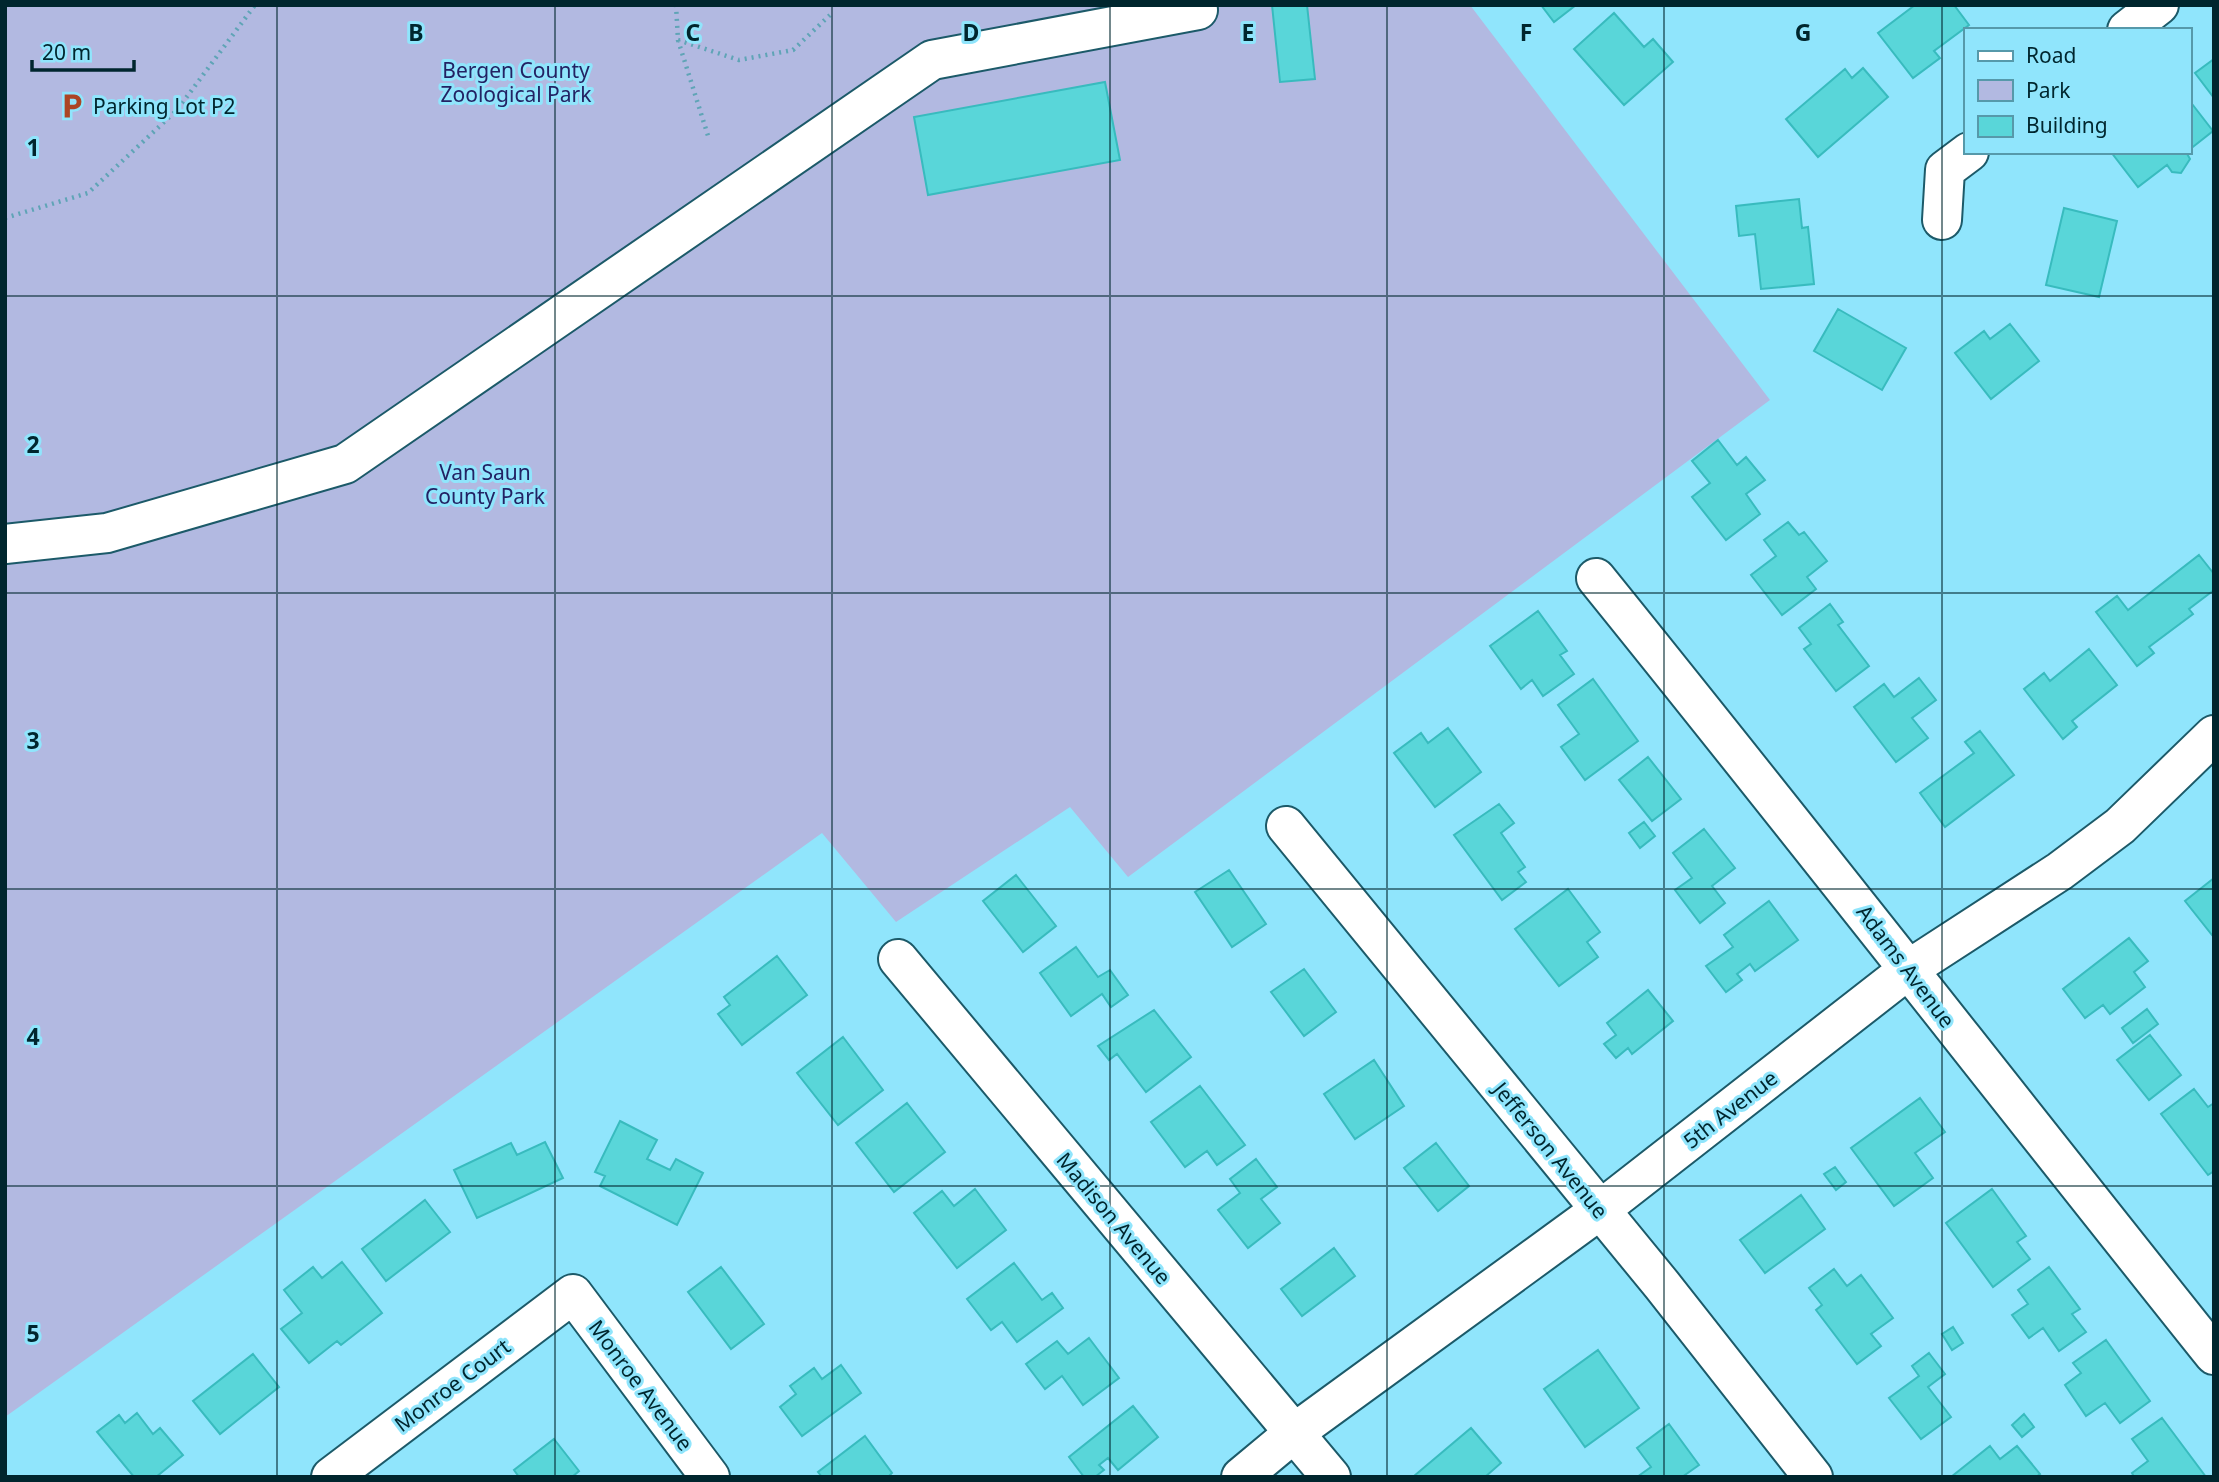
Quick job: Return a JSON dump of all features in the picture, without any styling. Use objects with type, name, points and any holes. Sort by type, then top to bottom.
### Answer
[{"type":"street","points":[[2130,28],[2159,5]]},
{"type":"street","points":[[5,544],[107,533],[345,464],[932,60],[1198,10]]},
{"type":"street","points":[[1942,220],[1945,170],[1966,154]]},
{"type":"street","name":"Adams Avenue","points":[[1596,578],[2214,1355]]},
{"type":"street","name":"5th Avenue","points":[[1241,1477],[1294,1433],[1600,1210],[1909,970],[2060,871],[2110,834],[2214,735]]},
{"type":"street","name":"Jefferson Avenue","points":[[1286,826],[1600,1210],[1813,1477]]},
{"type":"street","name":"Madison Avenue","points":[[898,959],[1331,1477]]},
{"type":"street","name":"Monroe Court","points":[[331,1477],[573,1294]]},
{"type":"street","name":"Monroe Avenue","points":[[573,1294],[710,1477]]},
{"type":"path","points":[[5,218],[88,193],[177,110],[256,5]]},
{"type":"path","points":[[676,5],[678,40],[709,139]]},
{"type":"path","points":[[678,40],[739,60],[793,50],[830,15]]},
{"type":"green space","name":"Van Saun County Park","points":[[5,5],[1470,5],[1770,400],[1128,877],[1070,807],[896,922],[822,833],[5,1417]]},
{"type":"building","points":[[1272,5],[1307,5],[1315,79],[1280,82]]},
{"type":"building","points":[[1541,5],[1576,5],[1554,22]]},
{"type":"building","points":[[1915,5],[1954,5],[1969,25],[1934,51],[1940,58],[1913,78],[1878,33]]},
{"type":"building","points":[[1614,13],[1644,47],[1653,39],[1673,62],[1624,105],[1574,49]]},
{"type":"building","points":[[2214,59],[2214,98],[2195,73]]},
{"type":"building","points":[[1863,68],[1888,97],[1818,157],[1786,119],[1845,69],[1852,78]]},
{"type":"building","points":[[1105,82],[1120,160],[928,195],[914,117]]},
{"type":"building","points":[[2191,103],[2213,131],[2191,148]]},
{"type":"building","points":[[2113,154],[2187,154],[2190,159],[2181,173],[2172,172],[2167,165],[2138,187]]},
{"type":"building","points":[[1799,199],[1802,228],[1808,227],[1814,284],[1761,289],[1755,234],[1739,236],[1736,206]]},
{"type":"building","points":[[2064,208],[2117,221],[2099,297],[2046,285]]},
{"type":"building","points":[[1838,309],[1906,348],[1882,390],[1814,351]]},
{"type":"building","points":[[2010,324],[2039,361],[1991,399],[1955,353],[1984,331],[1990,339]]},
{"type":"building","points":[[1718,440],[1737,465],[1746,457],[1765,480],[1746,494],[1760,514],[1726,540],[1692,497],[1710,483],[1692,461]]},
{"type":"building","points":[[1788,522],[1799,535],[1804,532],[1827,561],[1807,577],[1816,589],[1782,615],[1751,575],[1776,556],[1764,540]]},
{"type":"building","points":[[2199,555],[2214,574],[2214,590],[2189,609],[2193,614],[2149,647],[2154,653],[2137,666],[2096,612],[2117,596],[2128,610]]},
{"type":"building","points":[[1830,604],[1843,622],[1838,625],[1869,666],[1836,691],[1804,649],[1811,644],[1799,628]]},
{"type":"building","points":[[1538,611],[1567,651],[1560,655],[1574,674],[1543,696],[1532,680],[1521,689],[1490,646]]},
{"type":"building","points":[[2089,649],[2117,685],[2072,721],[2077,727],[2063,739],[2024,689],[2044,673],[2050,681]]},
{"type":"building","points":[[1919,678],[1936,700],[1912,718],[1928,738],[1896,762],[1854,707],[1884,684],[1894,697]]},
{"type":"building","points":[[1593,679],[1638,741],[1585,780],[1561,747],[1579,734],[1558,705]]},
{"type":"building","points":[[1448,728],[1481,772],[1435,807],[1394,753],[1421,733],[1428,743]]},
{"type":"building","points":[[1980,731],[2014,775],[1945,827],[1920,793],[1974,753],[1965,742]]},
{"type":"building","points":[[1648,757],[1681,799],[1652,821],[1619,780]]},
{"type":"building","points":[[1499,804],[1514,823],[1501,833],[1525,867],[1518,872],[1526,882],[1502,900],[1454,835]]},
{"type":"building","points":[[1644,822],[1655,836],[1640,848],[1629,833]]},
{"type":"building","points":[[1704,829],[1735,868],[1712,886],[1725,903],[1700,923],[1675,890],[1692,878],[1673,853]]},
{"type":"building","points":[[1229,870],[1266,924],[1232,947],[1195,892]]},
{"type":"building","points":[[1016,875],[1056,926],[1023,952],[983,901]]},
{"type":"building","points":[[2214,878],[2214,934],[2212,935],[2185,901]]},
{"type":"building","points":[[1568,889],[1600,932],[1587,942],[1598,957],[1559,986],[1515,929]]},
{"type":"building","points":[[1769,901],[1798,940],[1755,971],[1750,964],[1737,974],[1742,980],[1726,992],[1706,966],[1733,947],[1724,935]]},
{"type":"building","points":[[2129,938],[2148,961],[2134,972],[2145,987],[2110,1014],[2103,1005],[2085,1018],[2063,989]]},
{"type":"building","points":[[1076,947],[1098,977],[1110,970],[1128,995],[1111,1007],[1102,994],[1071,1016],[1040,973]]},
{"type":"building","points":[[777,956],[807,995],[742,1045],[718,1014],[730,1005],[724,997]]},
{"type":"building","points":[[1304,969],[1336,1012],[1304,1036],[1271,992]]},
{"type":"building","points":[[1648,990],[1673,1021],[1632,1054],[1628,1048],[1616,1058],[1604,1044],[1616,1035],[1607,1023]]},
{"type":"building","points":[[2147,1009],[2158,1024],[2133,1043],[2122,1028]]},
{"type":"building","points":[[1154,1010],[1191,1057],[1146,1092],[1117,1054],[1109,1060],[1098,1046]]},
{"type":"building","points":[[2150,1035],[2181,1075],[2149,1100],[2117,1060]]},
{"type":"building","points":[[843,1037],[883,1090],[838,1125],[797,1073]]},
{"type":"building","points":[[1374,1060],[1404,1106],[1355,1139],[1324,1094]]},
{"type":"building","points":[[1200,1086],[1245,1145],[1217,1165],[1207,1151],[1185,1167],[1151,1122]]},
{"type":"building","points":[[2194,1089],[2208,1107],[2214,1103],[2214,1171],[2208,1175],[2161,1114]]},
{"type":"building","points":[[1920,1098],[1945,1132],[1915,1153],[1933,1178],[1894,1206],[1851,1148]]},
{"type":"building","points":[[907,1103],[945,1152],[894,1192],[856,1143]]},
{"type":"building","points":[[620,1121],[657,1140],[647,1159],[670,1170],[676,1159],[703,1173],[677,1225],[600,1186],[605,1176],[595,1172]]},
{"type":"building","points":[[545,1142],[563,1178],[477,1218],[454,1170],[511,1143],[517,1155]]},
{"type":"building","points":[[1436,1143],[1469,1186],[1438,1211],[1404,1168]]},
{"type":"building","points":[[1256,1159],[1277,1187],[1261,1199],[1280,1223],[1248,1248],[1218,1210],[1240,1193],[1230,1179]]},
{"type":"building","points":[[1835,1167],[1846,1182],[1836,1190],[1824,1174]]},
{"type":"building","points":[[975,1189],[1006,1230],[957,1268],[914,1213],[942,1191],[954,1206]]},
{"type":"building","points":[[1992,1189],[2026,1236],[2017,1242],[2030,1259],[1993,1287],[1946,1223]]},
{"type":"building","points":[[1801,1195],[1825,1229],[1765,1273],[1740,1240]]},
{"type":"building","points":[[425,1200],[450,1232],[386,1281],[362,1249]]},
{"type":"building","points":[[1334,1248],[1355,1276],[1302,1316],[1281,1289]]},
{"type":"building","points":[[342,1262],[382,1313],[341,1345],[337,1341],[309,1363],[281,1329],[302,1313],[284,1290],[313,1267],[322,1278]]},
{"type":"building","points":[[1014,1263],[1042,1300],[1052,1293],[1063,1308],[1017,1342],[1002,1322],[991,1330],[967,1299]]},
{"type":"building","points":[[721,1267],[764,1324],[731,1349],[688,1292]]},
{"type":"building","points":[[2049,1267],[2080,1309],[2072,1314],[2086,1332],[2059,1351],[2043,1328],[2029,1338],[2012,1315],[2028,1304],[2018,1290]]},
{"type":"building","points":[[1834,1269],[1847,1286],[1861,1275],[1893,1318],[1871,1334],[1881,1346],[1857,1364],[1816,1310],[1822,1305],[1809,1288]]},
{"type":"building","points":[[1953,1327],[1963,1343],[1952,1350],[1942,1334]]},
{"type":"building","points":[[1089,1338],[1119,1378],[1083,1405],[1062,1376],[1045,1389],[1026,1364],[1057,1341],[1068,1354]]},
{"type":"building","points":[[2106,1340],[2150,1401],[2120,1423],[2105,1403],[2086,1416],[2065,1385],[2081,1373],[2073,1363]]},
{"type":"building","points":[[1598,1350],[1639,1408],[1585,1447],[1544,1389]]},
{"type":"building","points":[[1929,1353],[1945,1374],[1928,1387],[1951,1417],[1921,1439],[1889,1398],[1919,1376],[1912,1366]]},
{"type":"building","points":[[253,1354],[279,1387],[220,1434],[193,1401]]},
{"type":"building","points":[[841,1365],[861,1393],[802,1436],[780,1407],[796,1394],[790,1386],[814,1368],[822,1379]]},
{"type":"building","points":[[1133,1406],[1158,1437],[1118,1470],[1108,1458],[1099,1465],[1104,1470],[1095,1477],[1084,1477],[1069,1457]]},
{"type":"building","points":[[137,1413],[153,1434],[160,1428],[183,1455],[156,1477],[134,1477],[97,1432],[119,1415],[125,1423]]},
{"type":"building","points":[[2024,1414],[2034,1427],[2022,1437],[2012,1425]]},
{"type":"building","points":[[2162,1418],[2206,1477],[2134,1477],[2132,1473],[2148,1461],[2132,1439]]},
{"type":"building","points":[[1669,1424],[1699,1465],[1682,1477],[1637,1477],[1651,1467],[1637,1448]]},
{"type":"building","points":[[1471,1428],[1501,1463],[1485,1477],[1414,1476]]},
{"type":"building","points":[[865,1436],[892,1473],[888,1477],[822,1477],[818,1472]]},
{"type":"building","points":[[554,1439],[579,1471],[572,1477],[519,1477],[514,1470]]},
{"type":"building","points":[[1990,1446],[2000,1459],[2017,1446],[2040,1474],[2036,1477],[1951,1477]]},
{"type":"place","name":"Parking Lot P2","points":[[72,106]]},
{"type":"park label","name":"Bergen County Zoological Park","points":[[516,82]]}]
